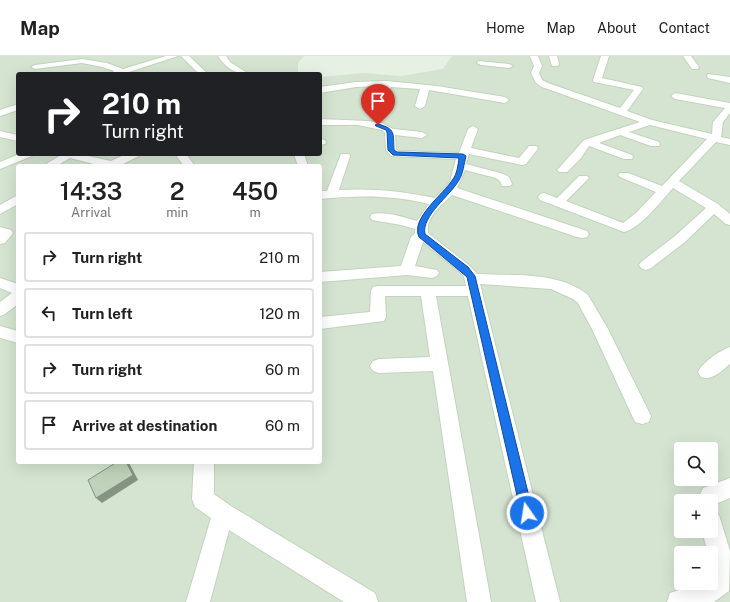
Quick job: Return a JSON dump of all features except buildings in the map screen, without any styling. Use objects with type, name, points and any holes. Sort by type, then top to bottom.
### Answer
[{"type":"street","points":[[120,72],[157,58],[174,56]]},
{"type":"street","points":[[186,56],[202,72]]},
{"type":"street","points":[[222,56],[227,64],[241,72]]},
{"type":"street","points":[[487,56],[496,64]]},
{"type":"street","points":[[534,56],[538,66],[535,73],[539,81],[545,85],[649,122],[730,142]]},
{"type":"street","points":[[553,56],[555,64]]},
{"type":"street","points":[[605,56],[597,80],[639,89],[622,112]]},
{"type":"street","points":[[688,56],[694,67]]},
{"type":"street","points":[[33,70],[82,61],[104,65],[115,72]]},
{"type":"street","points":[[481,63],[509,66]]},
{"type":"street","points":[[135,66],[146,72]]},
{"type":"street","points":[[711,76],[730,80]]},
{"type":"street","points":[[322,90],[368,84],[388,84],[505,100]]},
{"type":"street","points":[[378,101],[388,84]]},
{"type":"street","points":[[539,95],[545,85]]},
{"type":"street","points":[[420,106],[425,88]]},
{"type":"street","points":[[544,198],[624,228],[640,216],[714,139],[717,135],[718,122],[729,110],[675,96]]},
{"type":"street","points":[[0,113],[16,108]]},
{"type":"street","points":[[322,122],[378,125],[384,126],[390,132],[422,135]]},
{"type":"street","points":[[563,170],[588,142],[649,122]]},
{"type":"street","points":[[407,270],[426,216],[437,202],[450,190],[457,179],[473,129]]},
{"type":"street","points":[[390,132],[391,150],[395,154],[463,157],[522,162],[532,148]]},
{"type":"street","points":[[619,132],[655,144]]},
{"type":"street","points":[[0,134],[16,138]]},
{"type":"street","points":[[588,142],[628,157]]},
{"type":"street","points":[[0,166],[23,156]]},
{"type":"street","points":[[51,164],[64,156]]},
{"type":"street","points":[[74,156],[104,164]]},
{"type":"street","points":[[116,164],[131,156]]},
{"type":"street","points":[[182,156],[188,164]]},
{"type":"street","points":[[332,193],[345,156]]},
{"type":"street","points":[[463,157],[505,179],[506,184]]},
{"type":"street","points":[[624,175],[668,186],[714,207],[730,220]]},
{"type":"street","points":[[558,203],[583,178]]},
{"type":"street","points":[[450,190],[582,234]]},
{"type":"street","points":[[322,195],[379,192],[394,193],[437,202]]},
{"type":"street","points":[[0,210],[16,200]]},
{"type":"street","points":[[646,265],[680,239],[714,207]]},
{"type":"street","points":[[376,217],[403,221],[421,231],[465,269],[473,285],[548,602]]},
{"type":"street","points":[[0,231],[6,233],[0,240]]},
{"type":"street","points":[[322,277],[407,270],[430,282]]},
{"type":"street","points":[[430,282],[440,364],[479,602]]},
{"type":"street","points":[[322,323],[378,317],[378,291],[430,282],[473,285],[540,282],[560,286],[583,299],[600,329],[642,416]]},
{"type":"street","points":[[0,283],[16,287]]},
{"type":"street","points":[[0,310],[16,298]]},
{"type":"street","points":[[0,332],[16,336]]},
{"type":"street","points":[[707,372],[730,354]]},
{"type":"street","points":[[379,366],[440,364]]},
{"type":"street","points":[[204,464],[203,499],[222,514],[366,602]]},
{"type":"street","points":[[713,494],[730,488]]},
{"type":"street","points":[[202,600],[222,514]]},
{"type":"street","points":[[679,602],[710,592],[721,583],[724,571],[715,538]]},
{"type":"shaded area","points":[[0,56],[304,56],[298,63],[298,72],[16,72],[16,156],[322,156],[322,77],[364,73],[401,76],[443,69],[452,56],[730,56],[730,602],[0,602]]},
{"type":"route","points":[[378,125],[389,129],[391,150],[395,154],[463,156],[457,179],[450,190],[437,202],[426,216],[421,227],[421,232],[422,235],[465,269],[471,276],[527,513]]}]
